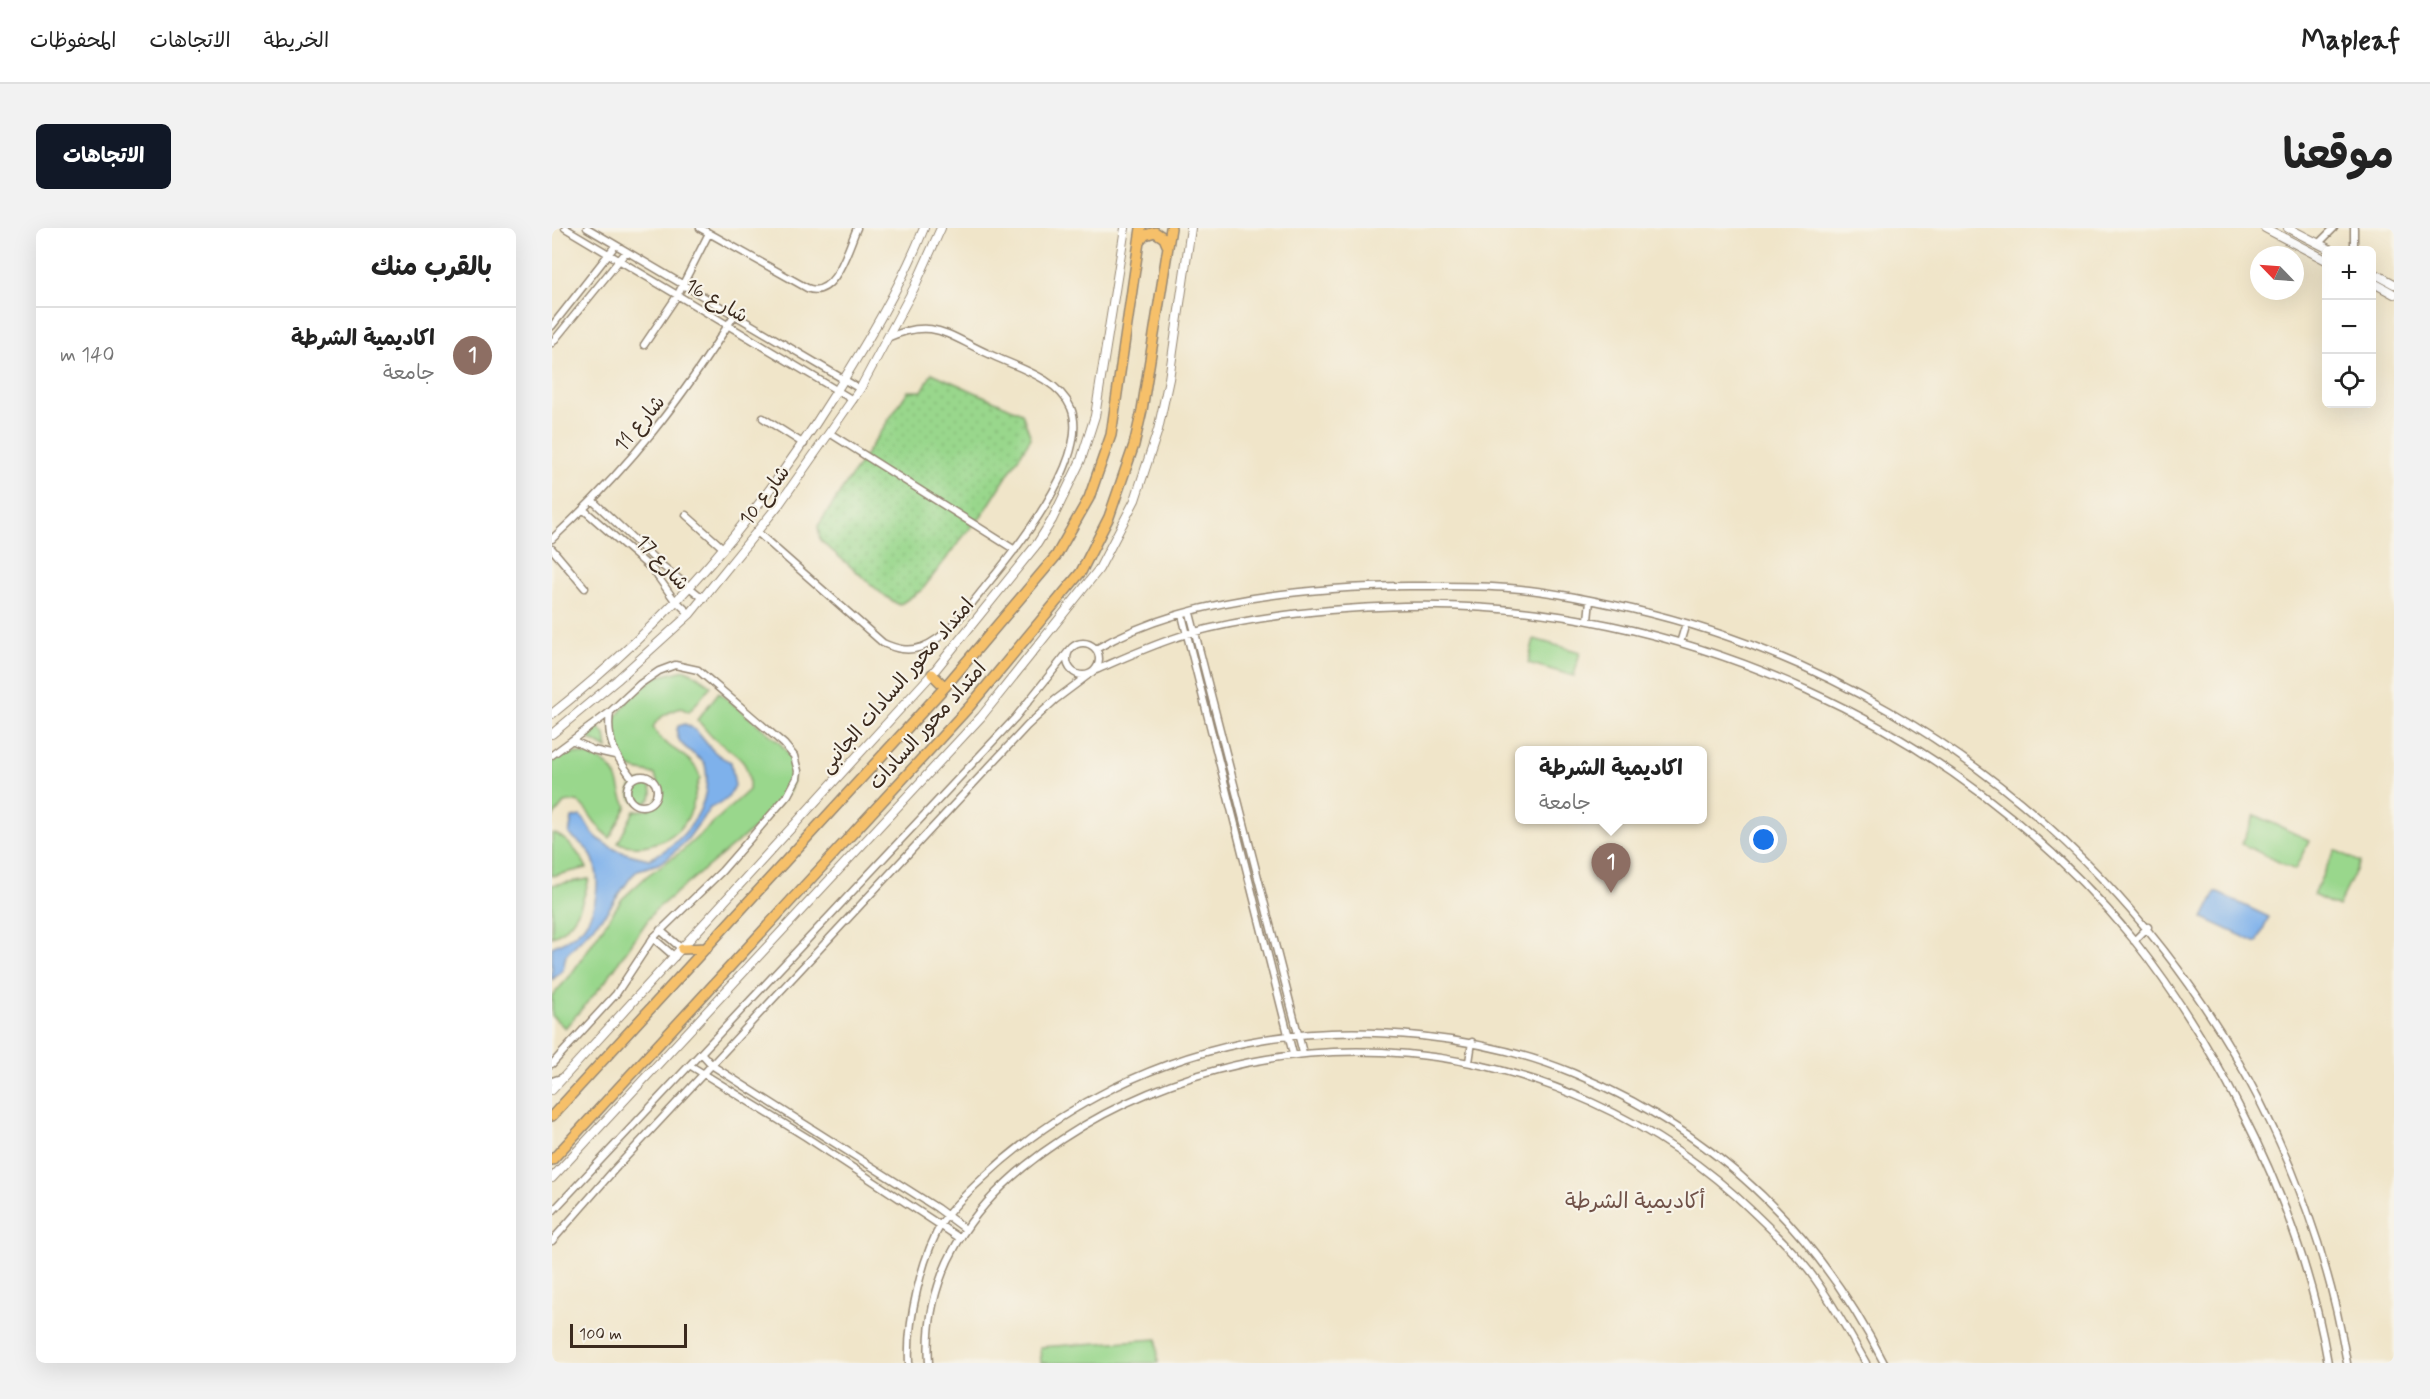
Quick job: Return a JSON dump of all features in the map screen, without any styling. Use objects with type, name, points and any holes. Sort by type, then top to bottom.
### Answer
[{"type":"main road","name":"امتداد محور السادات","points":[[552,1116],[945,687],[1042,574],[1074,528],[1102,467],[1118,402],[1142,228]]},
{"type":"main road","name":"امتداد محور السادات","points":[[552,1160],[970,706],[1081,572],[1109,517],[1134,445],[1142,410],[1171,228]]},
{"type":"main road","points":[[1139,243],[1145,235],[1155,232],[1164,237],[1167,247]]},
{"type":"main road","points":[[932,674],[945,687]]},
{"type":"main road","points":[[682,949],[707,948]]},
{"type":"street","name":"شارع 16","points":[[565,228],[853,400]]},
{"type":"street","name":"شارع 16","points":[[587,228],[860,389]]},
{"type":"street","points":[[700,228],[807,288],[818,291],[831,284],[857,228]]},
{"type":"street","name":"شارع 10","points":[[552,714],[616,660],[692,587],[804,444],[844,380],[899,283],[924,228]]},
{"type":"street","name":"شارع 10","points":[[552,734],[617,680],[690,614],[757,532],[831,434],[860,389],[941,228]]},
{"type":"street","name":"امتداد محور السادات الجانبى","points":[[552,1090],[932,674],[1037,544],[1053,520],[1081,460],[1095,416],[1125,228]]},
{"type":"street","points":[[552,1178],[981,717],[1099,569],[1135,500],[1158,430],[1169,379],[1191,228]]},
{"type":"street","points":[[2265,228],[2322,258]]},
{"type":"street","points":[[2288,228],[2322,246]]},
{"type":"street","points":[[2318,244],[2334,228]]},
{"type":"street","points":[[2354,228],[2354,246]]},
{"type":"street","points":[[644,345],[677,296],[709,233]]},
{"type":"street","points":[[552,326],[615,246]]},
{"type":"street","points":[[552,343],[626,252]]},
{"type":"street","points":[[2376,274],[2394,284]]},
{"type":"street","points":[[2376,284],[2394,294]]},
{"type":"street","name":"شارع 11","points":[[552,539],[585,510],[664,420],[735,314]]},
{"type":"street","points":[[757,532],[877,639],[896,649],[903,650],[923,647],[947,629],[1015,550],[1050,498],[1070,450],[1075,423],[1065,397],[1055,387],[929,328],[908,329],[887,338]]},
{"type":"street","points":[[764,418],[804,444]]},
{"type":"street","points":[[831,434],[1015,550]]},
{"type":"street","name":"شارع 17","points":[[593,501],[659,563],[692,587],[704,599]]},
{"type":"street","name":"شارع 17","points":[[585,510],[653,570],[677,602],[690,614]]},
{"type":"street","points":[[686,515],[723,548]]},
{"type":"street","points":[[552,549],[585,588]]},
{"type":"street","points":[[1096,649],[1125,634],[1182,615],[1307,591],[1372,586],[1511,588],[1590,600],[1728,635],[1797,663],[1932,736],[1995,782],[2061,836],[2104,878],[2148,927],[2193,987],[2280,1141],[2328,1274],[2347,1363]]},
{"type":"street","points":[[1587,620],[1590,600]]},
{"type":"street","points":[[552,1241],[601,1183],[1028,726],[1054,700],[1096,670],[1188,634],[1320,610],[1449,605],[1505,608],[1587,620],[1680,643],[1792,682],[1916,748],[1976,791],[2034,839],[2092,894],[2134,941],[2175,996],[2216,1060],[2266,1158],[2299,1248],[2322,1331],[2328,1363]]},
{"type":"street","points":[[1190,613],[1197,632],[1303,1053]]},
{"type":"street","points":[[1182,615],[1293,1054]]},
{"type":"street","points":[[1680,643],[1686,623]]},
{"type":"street","points":[[552,1212],[1015,718],[1068,652],[1081,643],[1096,649],[1100,659],[1096,670]]},
{"type":"street","points":[[1068,652],[1067,663],[1072,672],[1087,676]]},
{"type":"street","points":[[552,755],[610,712],[659,670],[675,665],[691,667],[710,680],[784,744],[796,763],[797,778],[782,802],[716,877],[653,938],[616,994],[552,1064]]},
{"type":"street","points":[[610,712],[609,734],[615,755],[633,779]]},
{"type":"street","points":[[573,740],[593,750],[615,755]]},
{"type":"street","points":[[646,776],[656,784],[656,797],[652,802],[640,806],[630,800],[627,789],[633,779],[646,776]]},
{"type":"street","points":[[2134,941],[2148,927]]},
{"type":"street","points":[[660,930],[682,949]]},
{"type":"street","points":[[653,938],[675,957]]},
{"type":"street","points":[[909,1363],[911,1315],[921,1276],[940,1225],[983,1178],[1029,1139],[1074,1109],[1125,1082],[1173,1062],[1214,1050],[1266,1039],[1369,1033],[1472,1042],[1571,1072],[1639,1104],[1698,1141],[1738,1173],[1797,1230],[1845,1295],[1884,1363]]},
{"type":"street","points":[[1469,1062],[1472,1042]]},
{"type":"street","points":[[929,1363],[929,1326],[934,1302],[958,1237],[992,1196],[1033,1159],[1058,1141],[1112,1110],[1164,1087],[1230,1066],[1293,1054],[1346,1051],[1417,1054],[1469,1062],[1512,1072],[1592,1101],[1646,1129],[1731,1190],[1774,1232],[1808,1270],[1847,1329],[1866,1363]]},
{"type":"street","points":[[702,1054],[712,1066],[964,1228]]},
{"type":"street","points":[[691,1066],[958,1237]]},
{"type":"street","points":[[552,1081],[564,1077]]},
{"type":"green space","points":[[932,373],[1022,413],[1031,438],[982,516],[922,590],[899,605],[882,594],[820,540],[818,526],[908,391],[922,391]]},
{"type":"green space","points":[[1534,639],[1580,652],[1574,676],[1528,663]]},
{"type":"green space","points":[[685,670],[711,686],[689,712],[681,708],[672,711],[661,717],[653,727],[664,741],[692,762],[697,769],[700,778],[692,809],[678,830],[660,842],[639,846],[618,843],[634,811],[650,809],[661,794],[655,775],[631,769],[623,763],[615,746],[612,722],[628,701],[655,677]]},
{"type":"green space","points":[[719,692],[779,742],[792,758],[793,781],[789,792],[763,821],[654,911],[605,982],[565,1028],[552,1016],[552,996],[570,976],[622,899],[648,875],[682,851],[749,790],[748,772],[745,765],[736,755],[714,739],[697,720]]},
{"type":"green space","points":[[598,727],[605,734],[607,749],[588,738],[589,733]]},
{"type":"green space","points":[[569,753],[600,760],[612,769],[616,776],[622,798],[627,806],[610,838],[577,801],[564,803],[552,818],[552,761]]},
{"type":"green space","points":[[641,782],[651,789],[652,793],[645,803],[641,804],[631,797],[630,793],[637,783]]},
{"type":"green space","points":[[2255,815],[2309,840],[2295,870],[2242,844]]},
{"type":"green space","points":[[552,833],[562,838],[577,852],[587,868],[552,876]]},
{"type":"green space","points":[[2335,850],[2360,862],[2338,907],[2313,895]]},
{"type":"green space","points":[[589,879],[581,905],[573,920],[552,937],[552,885]]},
{"type":"green space","points":[[1157,1339],[1158,1363],[1041,1363],[1040,1347]]},
{"type":"water","points":[[685,724],[692,727],[715,753],[731,762],[735,786],[727,799],[710,808],[687,840],[668,858],[658,864],[638,870],[631,877],[606,913],[566,955],[563,970],[552,980],[552,947],[583,927],[592,911],[597,891],[594,861],[583,845],[569,834],[572,818],[580,816],[591,831],[610,847],[649,859],[674,843],[685,833],[701,808],[707,779],[705,764],[678,738],[678,726]]},
{"type":"water","points":[[2216,892],[2269,917],[2257,943],[2203,918]]},
{"type":"place","name":"اكاديمية الشرطة","points":[[1611,893]]},
{"type":"district","name":"أكاديمية الشرطة","points":[[1635,1200]]}]
